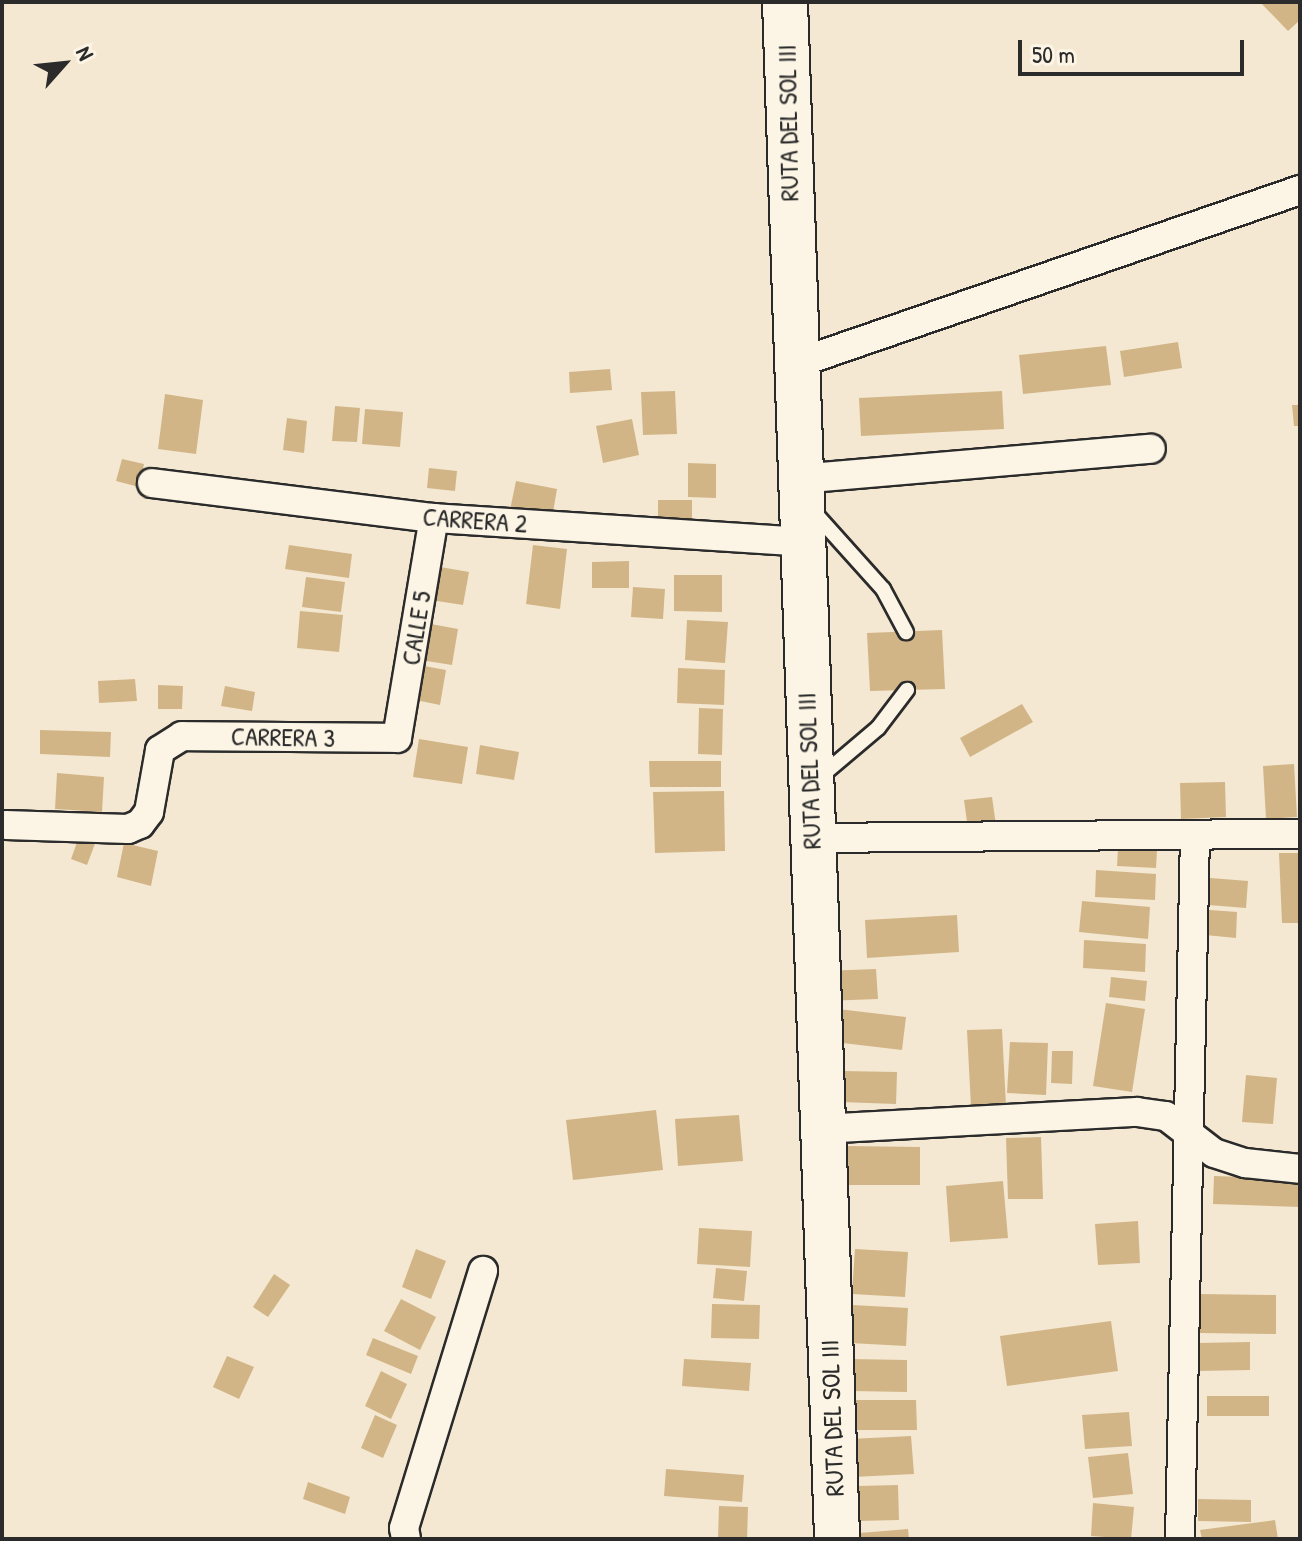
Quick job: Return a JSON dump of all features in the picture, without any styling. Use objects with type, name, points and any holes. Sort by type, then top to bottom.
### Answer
[{"type":"highway","name":"RUTA DEL SOL III","points":[[785,2],[820,1129],[837,1539]]},
{"type":"street","points":[[795,364],[1300,190]]},
{"type":"street","points":[[799,488],[1151,449]]},
{"type":"street","name":"CARRERA 2","points":[[152,483],[434,518],[801,542]]},
{"type":"street","name":"CALLE 5","points":[[397,738],[434,518]]},
{"type":"street","name":"CARRERA 3","points":[[6,825],[128,829],[140,824],[149,812],[160,750],[169,741],[182,736],[397,738]]},
{"type":"street","points":[[812,838],[1300,834]]},
{"type":"street","points":[[1180,1539],[1195,835]]},
{"type":"street","points":[[820,1129],[1137,1112],[1166,1116],[1214,1153],[1245,1163],[1300,1169]]},
{"type":"street","points":[[406,1539],[404,1528],[483,1271]]},
{"type":"lane","points":[[799,488],[883,589],[906,632]]},
{"type":"lane","points":[[810,785],[878,728],[907,690]]},
{"type":"building","points":[[1260,2],[1300,2],[1300,20],[1288,31]]},
{"type":"building","points":[[1178,342],[1182,368],[1124,377],[1120,351]]},
{"type":"building","points":[[1106,346],[1111,385],[1023,394],[1019,355]]},
{"type":"building","points":[[610,369],[612,390],[570,393],[569,372]]},
{"type":"building","points":[[675,391],[677,434],[643,435],[641,392]]},
{"type":"building","points":[[1002,391],[1004,429],[861,436],[859,398]]},
{"type":"building","points":[[165,394],[203,400],[196,454],[158,449]]},
{"type":"building","points":[[1292,405],[1300,405],[1300,426],[1294,426]]},
{"type":"building","points":[[335,406],[360,408],[357,442],[332,441]]},
{"type":"building","points":[[365,409],[403,412],[400,447],[362,444]]},
{"type":"building","points":[[287,418],[307,421],[304,453],[283,450]]},
{"type":"building","points":[[632,419],[639,455],[603,463],[596,426]]},
{"type":"building","points":[[122,459],[144,464],[139,487],[116,481]]},
{"type":"building","points":[[688,463],[716,464],[716,498],[688,497]]},
{"type":"building","points":[[429,468],[457,471],[455,491],[427,488]]},
{"type":"building","points":[[516,481],[557,489],[552,518],[510,510]]},
{"type":"building","points":[[658,500],[692,500],[692,525],[658,525]]},
{"type":"building","points":[[289,545],[352,554],[349,578],[285,569]]},
{"type":"building","points":[[533,545],[567,549],[560,609],[526,604]]},
{"type":"building","points":[[629,561],[629,588],[592,588],[592,562]]},
{"type":"building","points":[[429,565],[469,572],[463,605],[424,599]]},
{"type":"building","points":[[674,575],[722,575],[722,612],[674,611]]},
{"type":"building","points":[[306,577],[345,582],[341,612],[302,607]]},
{"type":"building","points":[[633,587],[665,589],[663,619],[631,617]]},
{"type":"building","points":[[300,611],[343,615],[339,652],[297,648]]},
{"type":"building","points":[[687,620],[728,622],[725,663],[685,660]]},
{"type":"building","points":[[420,622],[458,629],[452,665],[414,659]]},
{"type":"building","points":[[942,630],[945,689],[870,691],[867,633]]},
{"type":"building","points":[[413,664],[446,670],[440,705],[406,698]]},
{"type":"building","points":[[678,668],[725,670],[724,705],[677,703]]},
{"type":"building","points":[[135,679],[137,701],[99,703],[98,681]]},
{"type":"building","points":[[158,685],[183,686],[182,709],[158,709]]},
{"type":"building","points":[[225,686],[255,692],[252,711],[221,706]]},
{"type":"building","points":[[1022,704],[1033,722],[970,757],[960,738]]},
{"type":"building","points":[[699,708],[723,709],[722,755],[698,754]]},
{"type":"building","points":[[40,730],[111,732],[110,757],[40,754]]},
{"type":"building","points":[[419,739],[468,747],[462,784],[413,777]]},
{"type":"building","points":[[480,745],[519,752],[514,780],[476,774]]},
{"type":"building","points":[[649,761],[721,761],[721,787],[650,787]]},
{"type":"building","points":[[1294,764],[1297,817],[1266,819],[1263,766]]},
{"type":"building","points":[[57,773],[104,777],[102,812],[55,809]]},
{"type":"building","points":[[1225,782],[1226,817],[1181,819],[1180,783]]},
{"type":"building","points":[[724,791],[725,851],[655,853],[653,792]]},
{"type":"building","points":[[992,797],[996,825],[968,829],[964,800]]},
{"type":"building","points":[[80,834],[96,841],[87,865],[71,859]]},
{"type":"building","points":[[124,843],[158,851],[151,886],[117,877]]},
{"type":"building","points":[[1118,848],[1157,850],[1156,868],[1117,866]]},
{"type":"building","points":[[1279,853],[1300,853],[1300,923],[1282,923]]},
{"type":"building","points":[[1096,870],[1156,874],[1155,900],[1095,897]]},
{"type":"building","points":[[1198,877],[1248,881],[1246,908],[1196,904]]},
{"type":"building","points":[[1082,901],[1150,907],[1148,939],[1079,932]]},
{"type":"building","points":[[1197,909],[1237,912],[1236,938],[1195,934]]},
{"type":"building","points":[[957,915],[959,952],[867,958],[865,920]]},
{"type":"building","points":[[1084,940],[1146,944],[1145,972],[1083,968]]},
{"type":"building","points":[[876,969],[878,999],[825,1001],[824,971]]},
{"type":"building","points":[[1111,977],[1147,981],[1145,1001],[1109,997]]},
{"type":"building","points":[[1106,1003],[1145,1009],[1132,1092],[1093,1086]]},
{"type":"building","points":[[838,1009],[906,1017],[902,1050],[834,1042]]},
{"type":"building","points":[[1002,1029],[1006,1106],[971,1107],[967,1030]]},
{"type":"building","points":[[1010,1042],[1048,1043],[1046,1095],[1007,1093]]},
{"type":"building","points":[[1052,1051],[1073,1051],[1072,1084],[1051,1083]]},
{"type":"building","points":[[842,1071],[897,1072],[896,1104],[841,1102]]},
{"type":"building","points":[[1246,1075],[1277,1078],[1273,1124],[1242,1122]]},
{"type":"building","points":[[656,1110],[663,1170],[573,1180],[566,1120]]},
{"type":"building","points":[[739,1115],[743,1161],[678,1166],[675,1119]]},
{"type":"building","points":[[1041,1137],[1043,1199],[1008,1199],[1006,1138]]},
{"type":"building","points":[[846,1146],[920,1147],[920,1185],[846,1185]]},
{"type":"building","points":[[1214,1176],[1300,1179],[1300,1207],[1213,1204]]},
{"type":"building","points":[[1003,1181],[1008,1238],[950,1242],[946,1186]]},
{"type":"building","points":[[1138,1221],[1140,1263],[1098,1265],[1095,1224]]},
{"type":"building","points":[[699,1228],[752,1231],[750,1267],[697,1264]]},
{"type":"building","points":[[416,1249],[446,1261],[431,1299],[402,1287]]},
{"type":"building","points":[[855,1249],[908,1252],[905,1297],[852,1294]]},
{"type":"building","points":[[716,1268],[747,1271],[744,1301],[713,1298]]},
{"type":"building","points":[[274,1274],[290,1285],[268,1317],[253,1307]]},
{"type":"building","points":[[1199,1294],[1276,1295],[1276,1334],[1199,1333]]},
{"type":"building","points":[[401,1299],[436,1317],[420,1350],[384,1331]]},
{"type":"building","points":[[712,1304],[760,1305],[759,1339],[711,1338]]},
{"type":"building","points":[[852,1305],[908,1308],[906,1346],[850,1343]]},
{"type":"building","points":[[1111,1321],[1118,1371],[1007,1386],[1000,1336]]},
{"type":"building","points":[[373,1338],[418,1356],[411,1374],[366,1355]]},
{"type":"building","points":[[1250,1342],[1250,1370],[1198,1371],[1197,1343]]},
{"type":"building","points":[[227,1356],[254,1367],[239,1399],[213,1387]]},
{"type":"building","points":[[684,1359],[751,1363],[749,1391],[682,1386]]},
{"type":"building","points":[[851,1359],[907,1360],[907,1392],[851,1391]]},
{"type":"building","points":[[381,1371],[407,1384],[391,1419],[365,1406]]},
{"type":"building","points":[[1207,1396],[1269,1396],[1269,1416],[1207,1416]]},
{"type":"building","points":[[850,1400],[916,1400],[917,1430],[851,1430]]},
{"type":"building","points":[[1129,1412],[1132,1446],[1085,1449],[1082,1415]]},
{"type":"building","points":[[375,1415],[397,1425],[383,1458],[361,1448]]},
{"type":"building","points":[[911,1436],[914,1474],[853,1477],[850,1439]]},
{"type":"building","points":[[1128,1453],[1133,1494],[1093,1498],[1088,1457]]},
{"type":"building","points":[[666,1469],[744,1475],[742,1502],[664,1496]]},
{"type":"building","points":[[308,1482],[350,1497],[345,1514],[303,1499]]},
{"type":"building","points":[[898,1485],[899,1520],[858,1521],[857,1486]]},
{"type":"building","points":[[1198,1499],[1251,1500],[1251,1522],[1198,1521]]},
{"type":"building","points":[[1093,1503],[1134,1507],[1131,1539],[1091,1536]]},
{"type":"building","points":[[719,1506],[748,1507],[747,1539],[718,1539]]},
{"type":"building","points":[[1275,1520],[1278,1539],[1202,1539],[1200,1530]]},
{"type":"building","points":[[908,1529],[909,1539],[861,1539],[860,1533]]}]
